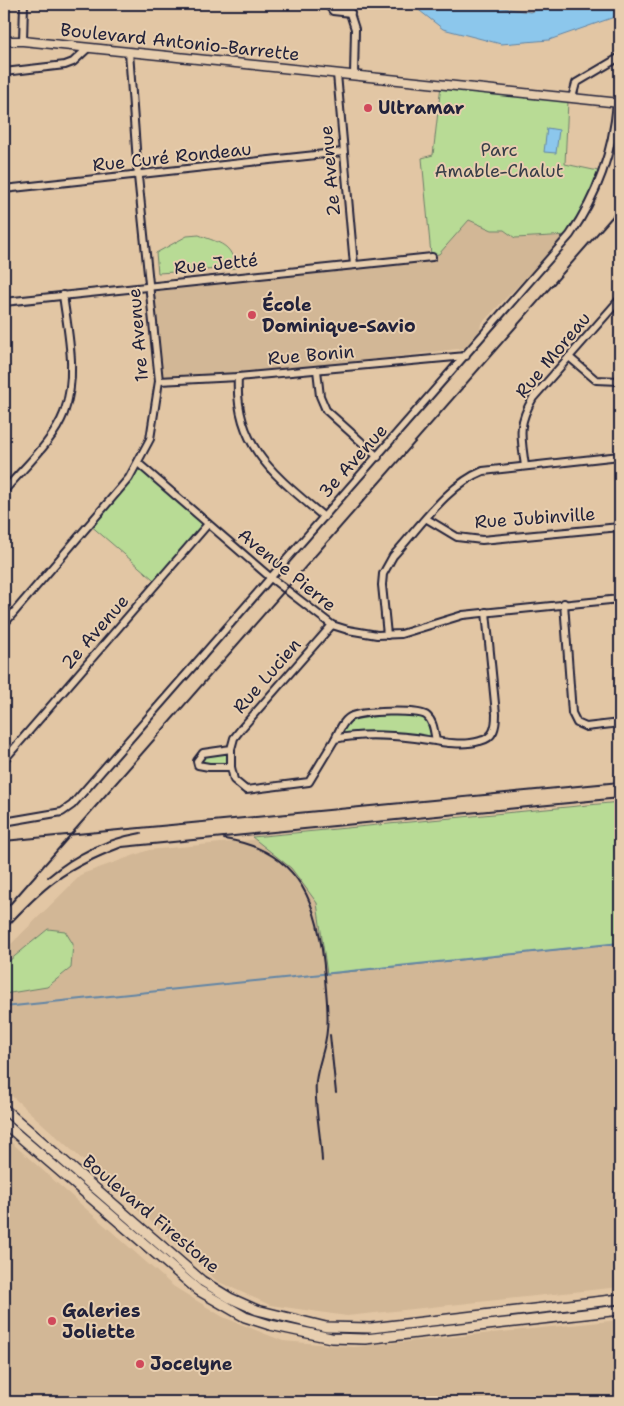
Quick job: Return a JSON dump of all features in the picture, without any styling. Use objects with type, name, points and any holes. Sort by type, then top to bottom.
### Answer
[{"type":"main road","name":"Boulevard Firestone","points":[[4,1109],[202,1280],[230,1298],[257,1310],[326,1327],[371,1328],[620,1299]]},
{"type":"main road","name":"Boulevard Firestone","points":[[4,1124],[198,1290],[246,1317],[270,1325],[331,1338],[365,1339],[620,1310]]},
{"type":"street","points":[[23,41],[24,4]]},
{"type":"street","points":[[327,4],[333,11],[351,13]]},
{"type":"street","points":[[347,4],[356,37],[354,76]]},
{"type":"street","name":"Boulevard Antonio-Barrette","points":[[4,41],[23,41],[619,103]]},
{"type":"street","points":[[4,72],[65,65],[88,48]]},
{"type":"street","name":"1re Avenue","points":[[4,624],[129,478],[150,439],[159,381],[138,176],[129,52]]},
{"type":"street","points":[[572,98],[576,83],[620,57]]},
{"type":"street","name":"2e Avenue","points":[[337,74],[354,265]]},
{"type":"street","name":"3e Avenue","points":[[4,822],[62,812],[72,805],[466,356],[576,227],[603,172],[619,103]]},
{"type":"street","name":"Rue Curé Rondeau","points":[[4,189],[138,176],[343,152]]},
{"type":"street","name":"Rue Jetté","points":[[4,302],[432,257]]},
{"type":"street","points":[[4,491],[50,438],[64,414],[70,388],[71,350],[63,295]]},
{"type":"street","name":"Rue Moreau","points":[[525,466],[520,432],[523,414],[534,398],[620,299]]},
{"type":"street","name":"Rue Bonin","points":[[159,381],[238,377],[466,356]]},
{"type":"street","points":[[569,357],[596,380],[620,381]]},
{"type":"street","points":[[316,370],[320,396],[326,410],[378,457]]},
{"type":"street","points":[[238,377],[237,391],[247,437],[258,456],[270,470],[324,517]]},
{"type":"street","points":[[387,635],[382,584],[383,574],[393,556],[454,489],[468,477],[483,471],[620,456]]},
{"type":"street","name":"Avenue Pierre","points":[[138,463],[271,578],[332,625],[365,634],[387,635],[413,631],[449,618],[486,612],[620,599]]},
{"type":"street","name":"Rue Jubinville","points":[[427,519],[457,537],[482,540],[620,527]]},
{"type":"street","name":"2e Avenue","points":[[4,760],[208,524]]},
{"type":"street","points":[[564,603],[572,713],[577,724],[586,727],[620,723]]},
{"type":"street","points":[[335,739],[380,735],[453,743],[481,741],[492,735],[496,726],[496,714],[486,612]]},
{"type":"street","name":"Rue Lucien","points":[[231,767],[231,749],[234,738],[332,625]]},
{"type":"street","points":[[231,749],[203,753],[197,761],[202,767],[231,767],[234,780],[246,790],[304,785],[313,778],[344,722],[354,715],[416,712],[429,717],[436,741]]},
{"type":"shaded area","points":[[469,219],[492,230],[504,230],[516,238],[566,236],[481,324],[479,333],[464,348],[357,362],[357,366],[159,381],[149,286],[439,254]]},
{"type":"shaded area","points":[[620,804],[620,1287],[347,1316],[270,1305],[217,1281],[4,1089],[4,951],[82,874],[149,850]]},
{"type":"shaded area","points":[[4,1136],[173,1286],[223,1317],[283,1341],[354,1347],[620,1320],[620,1402],[4,1402]]},
{"type":"green space","name":"Parc Amable-Chalut","points":[[441,85],[568,101],[565,164],[603,172],[570,235],[515,238],[504,230],[492,230],[469,220],[439,254],[431,255],[422,158],[433,155]]},
{"type":"green space","points":[[199,235],[228,249],[236,268],[158,273],[156,253],[187,236]]},
{"type":"green space","points":[[138,463],[208,524],[160,585],[89,524]]},
{"type":"green space","points":[[416,712],[429,717],[436,741],[335,739],[348,717]]},
{"type":"green space","points":[[231,749],[231,767],[198,765],[199,756]]},
{"type":"green space","points":[[620,802],[620,943],[327,974],[317,903],[291,868],[252,837]]},
{"type":"green space","points":[[48,929],[65,931],[73,944],[71,968],[47,987],[4,994],[4,965]]},
{"type":"water","points":[[411,4],[475,4],[530,12],[559,4],[620,4],[620,15],[549,40],[501,44],[443,29]]},
{"type":"water","points":[[547,128],[559,130],[556,153],[544,152]]},
{"type":"waterway","points":[[4,1007],[620,943]]},
{"type":"railway","points":[[4,911],[620,208]]},
{"type":"railway","points":[[4,841],[620,782]]},
{"type":"railway","points":[[4,930],[32,901],[57,880],[85,863],[122,847],[620,798]]},
{"type":"railway","points":[[48,877],[69,861],[103,843],[141,833]]},
{"type":"railway","points":[[224,839],[251,845],[272,856],[289,869],[302,886],[318,928],[328,1010],[324,1049],[316,1081],[322,1161]]},
{"type":"railway","points":[[330,1035],[336,1093]]},
{"type":"place","name":"Ultramar","points":[[368,108]]},
{"type":"place","name":"École Dominique-Savio","points":[[252,315]]},
{"type":"place","name":"Galeries Joliette","points":[[52,1321]]},
{"type":"place","name":"Jocelyne","points":[[140,1364]]}]
